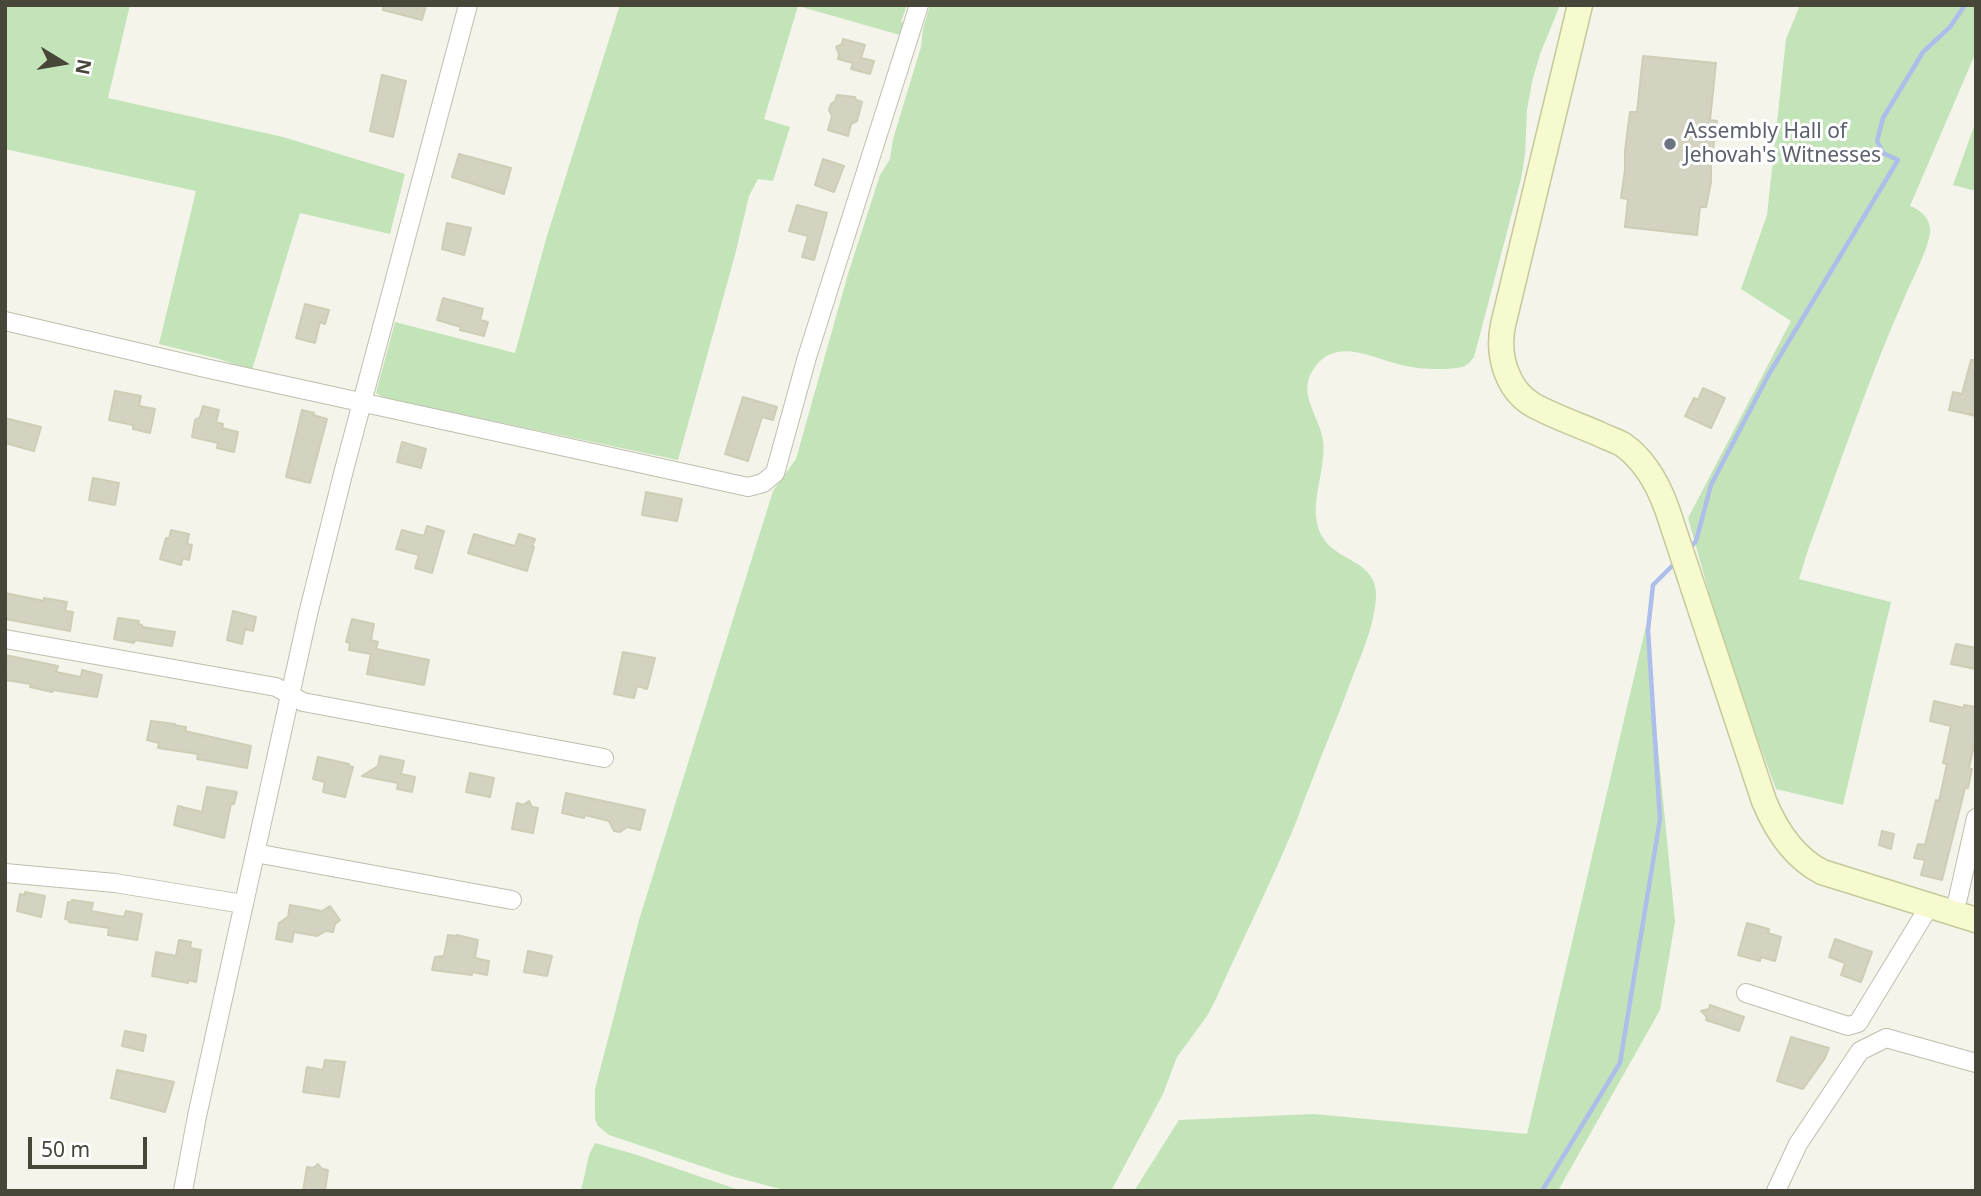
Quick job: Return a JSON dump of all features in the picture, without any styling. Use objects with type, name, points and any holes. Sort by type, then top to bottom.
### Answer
[{"type":"street","points":[[183,1191],[197,1116],[308,614],[468,5]]},
{"type":"street","points":[[5,321],[205,368],[748,486],[763,483],[775,473],[778,464],[815,330],[919,5]]},
{"type":"street","points":[[1580,5],[1501,335],[1502,355],[1512,382],[1533,404],[1620,443],[1639,460],[1655,482],[1689,573],[1764,801],[1782,835],[1803,860],[1822,872],[1953,913]]},
{"type":"street","points":[[5,639],[276,687],[303,702],[604,758]]},
{"type":"street","points":[[1746,993],[1848,1026],[1858,1023],[1953,913],[1976,818]]},
{"type":"street","points":[[255,853],[512,900]]},
{"type":"street","points":[[5,873],[115,883],[243,904]]},
{"type":"street","points":[[1776,1191],[1798,1144],[1860,1051],[1886,1038],[1976,1063]]},
{"type":"green space","points":[[5,5],[130,5],[108,98],[283,137],[405,174],[390,234],[300,213],[252,370],[159,344],[196,191],[5,149]]},
{"type":"green space","points":[[620,5],[907,5],[900,35],[798,6],[764,119],[790,127],[773,181],[758,179],[749,196],[678,460],[384,398],[376,393],[395,322],[515,353],[546,239]]},
{"type":"green space","points":[[930,5],[1560,5],[1532,82],[1521,179],[1474,357],[1462,367],[1428,369],[1401,365],[1361,353],[1340,352],[1321,360],[1309,379],[1307,388],[1310,405],[1323,440],[1316,503],[1318,527],[1329,546],[1362,568],[1374,582],[1376,593],[1373,617],[1366,642],[1295,826],[1273,875],[1215,1001],[1177,1057],[1163,1094],[1111,1191],[788,1191],[731,1176],[609,1135],[598,1126],[595,1119],[595,1089],[639,920],[773,491],[796,459],[848,274],[880,175],[890,159],[893,139],[921,47]]},
{"type":"green space","points":[[1800,5],[1976,5],[1976,52],[1910,206],[1927,220],[1930,228],[1928,242],[1867,389],[1799,579],[1891,602],[1843,805],[1776,789],[1728,660],[1688,518],[1791,321],[1741,289],[1767,215],[1786,39]]},
{"type":"green space","points":[[1976,121],[1976,191],[1953,185]]},
{"type":"green space","points":[[1646,626],[1675,922],[1660,1010],[1559,1191],[1134,1191],[1179,1120],[1314,1114],[1527,1134]]},
{"type":"green space","points":[[595,1143],[742,1191],[581,1191],[589,1155]]},
{"type":"building","points":[[383,5],[426,5],[422,20],[383,10]]},
{"type":"building","points":[[843,39],[865,45],[861,58],[874,61],[870,74],[851,69],[853,63],[838,59],[836,47],[842,44]]},
{"type":"building","points":[[1643,56],[1716,63],[1710,120],[1717,121],[1711,182],[1706,207],[1700,207],[1697,235],[1625,227],[1628,199],[1621,198],[1625,151],[1630,112],[1637,112]]},
{"type":"building","points":[[382,75],[406,81],[393,137],[370,131]]},
{"type":"building","points":[[837,95],[855,97],[862,102],[857,121],[851,124],[848,136],[828,130],[832,116],[829,110]]},
{"type":"building","points":[[459,154],[511,168],[504,194],[452,177]]},
{"type":"building","points":[[823,159],[844,166],[834,192],[815,185]]},
{"type":"building","points":[[797,205],[827,213],[814,260],[802,257],[808,236],[789,231]]},
{"type":"building","points":[[447,223],[471,228],[464,255],[442,249]]},
{"type":"building","points":[[443,298],[483,309],[480,320],[488,322],[484,336],[437,320]]},
{"type":"building","points":[[305,304],[329,310],[325,324],[320,322],[315,343],[296,338]]},
{"type":"building","points":[[1971,360],[1976,360],[1976,416],[1949,410],[1953,392],[1962,394]]},
{"type":"building","points":[[1703,388],[1725,398],[1711,428],[1685,416],[1694,398],[1698,400]]},
{"type":"building","points":[[115,391],[141,396],[139,406],[155,409],[150,433],[133,429],[133,425],[109,420]]},
{"type":"building","points":[[743,397],[777,407],[773,420],[762,417],[748,461],[725,454]]},
{"type":"building","points":[[203,406],[219,410],[216,422],[223,424],[222,428],[238,432],[234,452],[217,448],[218,443],[192,437],[195,420],[200,417]]},
{"type":"building","points":[[302,410],[327,419],[310,483],[286,477]]},
{"type":"building","points":[[5,418],[41,427],[34,451],[5,443]]},
{"type":"building","points":[[402,442],[426,449],[421,468],[397,462]]},
{"type":"building","points":[[93,478],[119,483],[115,505],[89,500]]},
{"type":"building","points":[[646,492],[682,499],[677,521],[642,515]]},
{"type":"building","points":[[427,526],[444,531],[432,573],[415,568],[419,555],[396,549],[402,530],[424,536]]},
{"type":"building","points":[[171,530],[189,534],[187,544],[192,545],[189,560],[183,558],[181,565],[160,559]]},
{"type":"building","points":[[474,534],[515,546],[519,534],[535,539],[527,571],[468,553]]},
{"type":"building","points":[[5,593],[44,601],[44,598],[67,602],[65,611],[73,612],[70,631],[5,619]]},
{"type":"building","points":[[233,611],[256,617],[253,631],[245,629],[242,644],[227,640]]},
{"type":"building","points":[[118,618],[139,621],[138,624],[142,627],[175,632],[172,646],[114,639]]},
{"type":"building","points":[[352,619],[374,624],[371,640],[378,642],[376,649],[429,660],[424,685],[367,674],[371,654],[349,650],[350,643],[346,642]]},
{"type":"building","points":[[1956,644],[1976,648],[1976,669],[1951,664]]},
{"type":"building","points":[[623,652],[655,658],[647,689],[637,686],[634,698],[614,694]]},
{"type":"building","points":[[5,655],[58,666],[56,672],[81,677],[82,670],[102,675],[97,697],[52,692],[30,687],[31,684],[5,680]]},
{"type":"building","points":[[1934,701],[1964,708],[1964,705],[1976,707],[1976,735],[1969,768],[1972,769],[1942,880],[1921,875],[1925,860],[1914,858],[1918,844],[1925,845],[1947,764],[1943,763],[1951,726],[1930,721]]},
{"type":"building","points":[[151,721],[175,724],[186,727],[185,731],[251,746],[247,768],[197,759],[198,754],[158,748],[159,743],[147,740]]},
{"type":"building","points":[[380,756],[404,761],[401,774],[415,777],[412,792],[397,789],[398,783],[362,776],[378,766]]},
{"type":"building","points":[[318,757],[353,767],[345,797],[323,792],[325,782],[313,779]]},
{"type":"building","points":[[470,773],[494,778],[490,797],[466,792]]},
{"type":"building","points":[[207,787],[237,792],[234,804],[231,804],[224,838],[174,825],[178,806],[202,812]]},
{"type":"building","points":[[566,793],[645,810],[640,830],[627,827],[620,832],[614,831],[609,821],[562,813]]},
{"type":"building","points":[[529,801],[532,807],[538,808],[533,833],[512,829],[517,803],[523,805]]},
{"type":"building","points":[[1882,831],[1894,834],[1891,849],[1879,845]]},
{"type":"building","points":[[25,892],[45,896],[41,917],[17,911],[20,894],[25,895]]},
{"type":"building","points":[[72,900],[93,903],[91,911],[124,917],[126,911],[142,914],[137,940],[108,935],[109,928],[69,922],[65,919],[68,902]]},
{"type":"building","points":[[290,905],[322,911],[330,906],[340,920],[335,924],[333,932],[326,931],[317,936],[294,932],[292,942],[276,939],[279,923],[288,917]]},
{"type":"building","points":[[1747,923],[1769,929],[1768,933],[1781,937],[1775,961],[1761,957],[1760,961],[1738,955]]},
{"type":"building","points":[[448,935],[478,940],[475,958],[489,961],[487,975],[432,970],[435,957],[444,956]]},
{"type":"building","points":[[1835,939],[1872,952],[1861,982],[1841,975],[1845,963],[1829,957]]},
{"type":"building","points":[[179,940],[191,942],[190,948],[201,950],[196,982],[152,976],[156,952],[176,956]]},
{"type":"building","points":[[528,951],[552,956],[547,976],[524,972]]},
{"type":"building","points":[[1710,1005],[1744,1017],[1739,1031],[1706,1020],[1707,1017],[1701,1011],[1709,1009]]},
{"type":"building","points":[[125,1031],[146,1035],[143,1051],[122,1046]]},
{"type":"building","points":[[1791,1037],[1829,1048],[1803,1089],[1777,1081]]},
{"type":"building","points":[[325,1060],[345,1062],[339,1097],[303,1092],[307,1067],[323,1070]]},
{"type":"building","points":[[117,1070],[174,1082],[165,1112],[111,1098]]},
{"type":"building","points":[[318,1164],[322,1169],[328,1170],[325,1191],[303,1191],[307,1167],[313,1168]]},
{"type":"waterway","points":[[1690,548],[1696,541],[1711,485],[1769,374],[1898,160],[1883,153],[1877,141],[1883,118],[1923,52],[1950,27],[1965,5]]},
{"type":"waterway","points":[[1542,1191],[1620,1063],[1660,819],[1648,630],[1653,585],[1676,562]]},
{"type":"place","name":"Assembly Hall of Jehovah's Witnesses","points":[[1670,144]]}]
